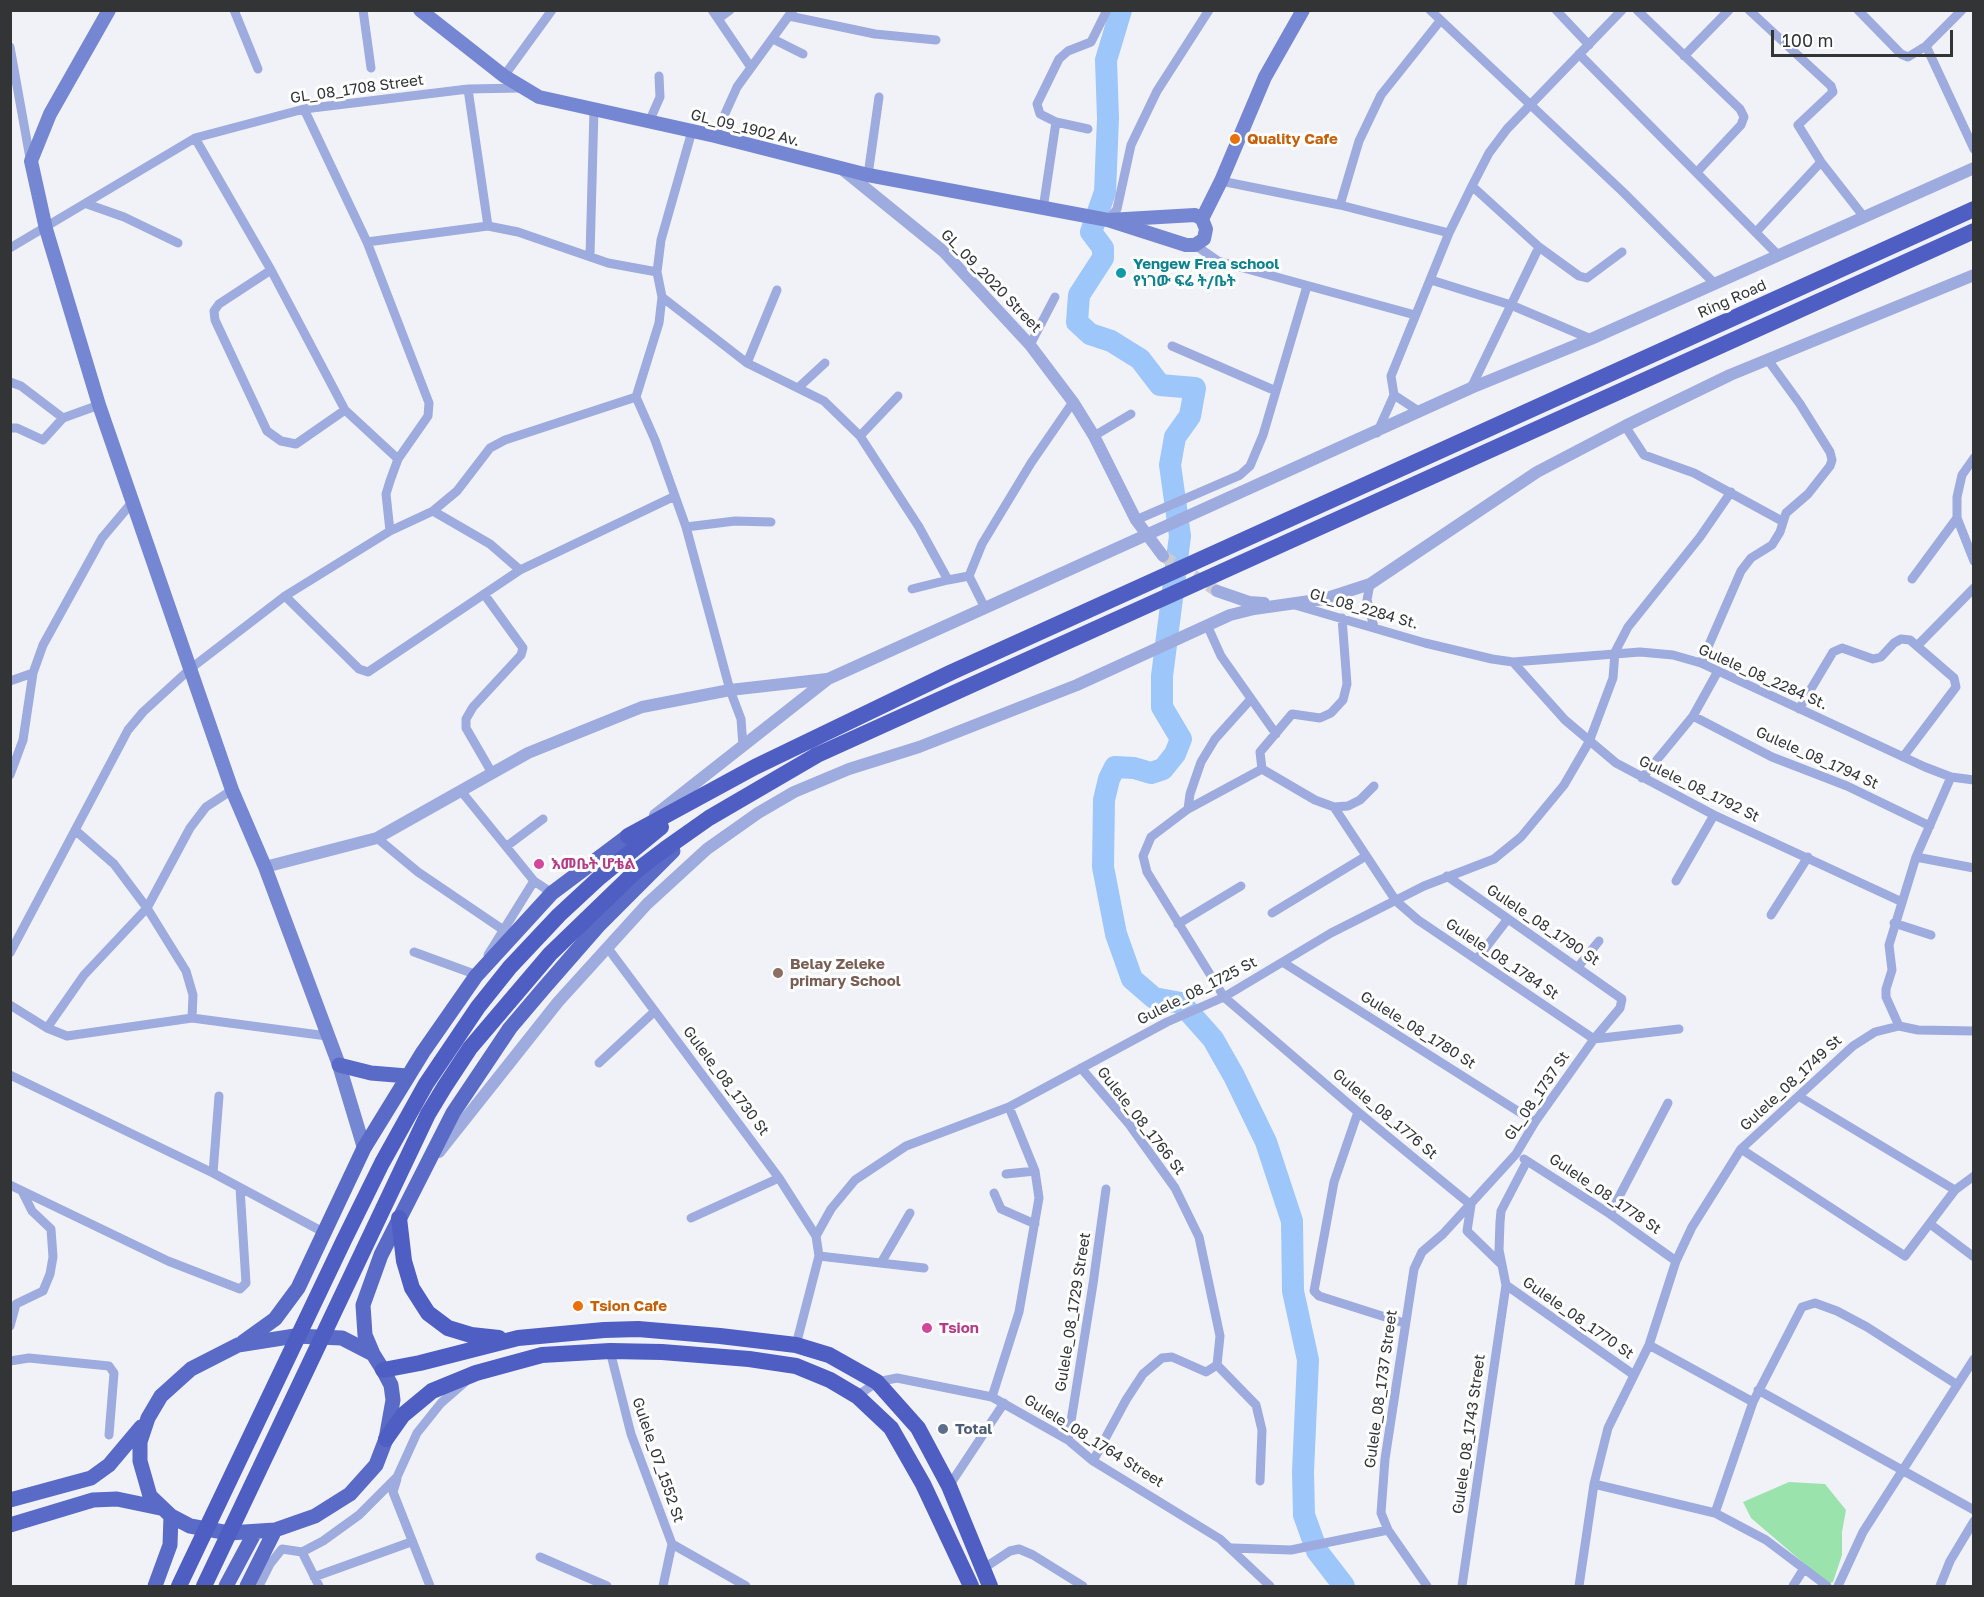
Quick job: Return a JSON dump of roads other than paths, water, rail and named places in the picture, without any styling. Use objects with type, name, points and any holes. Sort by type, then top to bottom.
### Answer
[{"type":"highway","name":"Ring Road","points":[[692,802],[755,766],[952,672],[1974,209]]},
{"type":"highway","points":[[204,1587],[428,1114],[470,1048],[550,954],[636,871],[709,818],[817,754],[1974,231]]},
{"type":"highway","points":[[628,836],[692,802]]},
{"type":"highway","points":[[179,1587],[382,1163],[452,1044],[510,967],[559,915],[600,877],[692,802]]},
{"type":"highway","points":[[399,1218],[404,1261],[412,1288],[428,1313],[448,1328],[471,1335],[518,1338],[638,1329],[796,1345],[836,1358],[877,1382],[918,1428],[949,1486],[990,1587]]},
{"type":"highway","points":[[383,1370],[430,1361],[518,1338]]},
{"type":"highway","points":[[386,1439],[414,1404],[432,1391],[476,1373],[542,1355],[610,1351],[750,1359],[796,1366],[830,1380],[857,1396],[884,1421],[901,1444],[923,1484],[969,1582]]},
{"type":"main road","points":[[109,10],[50,114],[31,161],[46,229],[99,405],[134,500],[190,669],[232,790],[265,867],[339,1065],[364,1148]]},
{"type":"main road","name":"GL_09_1902 Av.","points":[[420,10],[520,88],[539,97],[715,136],[868,175],[1108,220]]},
{"type":"main road","points":[[1202,219],[1221,181],[1265,77],[1303,10]]},
{"type":"main road","points":[[1180,242],[1174,234],[1175,224],[1183,215]]},
{"type":"main road","points":[[1195,215],[1202,219],[1206,229],[1204,239],[1195,245],[1186,245],[1108,220],[1195,215]]},
{"type":"main road","points":[[10,1525],[93,1500],[117,1499],[165,1512],[190,1526],[250,1533],[275,1530],[315,1515],[350,1494],[375,1465],[386,1439],[393,1400],[391,1385],[373,1354],[364,1326],[363,1305],[381,1255],[417,1179],[453,1113],[510,1028],[598,926],[646,876],[709,818]]},
{"type":"main road","points":[[10,1500],[91,1478],[109,1465],[148,1418],[161,1396],[175,1380],[210,1358],[238,1345],[268,1325],[286,1305],[325,1233],[364,1148],[407,1076],[476,976],[552,893],[628,836]]},
{"type":"main road","points":[[339,1065],[371,1072],[407,1076]]},
{"type":"main road","points":[[238,1345],[295,1336],[342,1338],[373,1354]]},
{"type":"main road","points":[[148,1418],[140,1442],[140,1461],[150,1497],[165,1512],[170,1545],[155,1587]]},
{"type":"main road","points":[[247,1587],[275,1530]]},
{"type":"main road","points":[[226,1587],[250,1533]]},
{"type":"street","points":[[234,10],[258,69]]},
{"type":"street","points":[[363,10],[371,68]]},
{"type":"street","points":[[504,76],[552,10]]},
{"type":"street","points":[[730,10],[715,14],[750,66]]},
{"type":"street","points":[[1088,129],[1056,122],[1040,114],[1037,104],[1059,59],[1068,51],[1091,42],[1107,10]]},
{"type":"street","points":[[1108,220],[1117,209],[1131,144],[1157,91],[1209,10]]},
{"type":"street","points":[[1430,10],[1528,105],[1623,192],[1715,284]]},
{"type":"street","points":[[1556,10],[1589,45]]},
{"type":"street","points":[[1377,433],[1394,395],[1391,376],[1415,315],[1449,233],[1489,153],[1528,105],[1622,10]]},
{"type":"street","points":[[1638,10],[1740,109],[1744,117],[1741,125],[1697,172]]},
{"type":"street","points":[[1684,56],[1729,10]]},
{"type":"street","points":[[1749,10],[1831,86],[1833,92],[1829,99],[1800,120],[1798,125],[1821,162],[1863,218]]},
{"type":"street","points":[[1858,10],[1901,54],[1908,57],[1926,46],[1962,10]]},
{"type":"street","points":[[715,136],[737,87],[750,66],[791,13],[875,34],[936,40]]},
{"type":"street","points":[[1340,205],[1359,141],[1381,95],[1440,21]]},
{"type":"street","points":[[773,39],[803,54]]},
{"type":"street","points":[[1926,46],[1974,149]]},
{"type":"street","points":[[10,47],[31,161]]},
{"type":"street","points":[[1579,54],[1778,255]]},
{"type":"street","points":[[650,122],[660,96],[659,76]]},
{"type":"street","name":"GL_08_1708 Street","points":[[10,248],[46,229],[195,138],[304,109],[468,89],[520,88]]},
{"type":"street","points":[[468,89],[488,226]]},
{"type":"street","points":[[868,175],[879,97]]},
{"type":"street","points":[[304,109],[367,242],[430,408],[398,459],[386,494],[390,531]]},
{"type":"street","points":[[590,256],[594,109]]},
{"type":"street","points":[[1043,209],[1056,122]]},
{"type":"street","points":[[692,131],[669,205],[657,272],[662,297],[659,323],[636,397],[655,440],[686,527],[730,690],[741,718],[743,746]]},
{"type":"street","points":[[195,138],[271,270],[345,410],[398,459]]},
{"type":"street","points":[[1756,232],[1821,162]]},
{"type":"street","name":"GL_09_2020 Street","points":[[842,168],[943,251],[1030,345],[1073,402],[1094,436],[1136,520],[1163,556]]},
{"type":"street","points":[[628,836],[828,679],[1198,511],[1377,433],[1471,388],[1590,339],[1974,168]]},
{"type":"street","points":[[1221,181],[1340,205],[1449,233]]},
{"type":"street","points":[[1472,186],[1539,247],[1579,276],[1587,278],[1622,252]]},
{"type":"street","points":[[87,204],[141,224],[178,243]]},
{"type":"street","points":[[367,242],[488,226],[518,232],[632,269],[657,272]]},
{"type":"street","points":[[1195,245],[1218,261],[1415,315]]},
{"type":"street","points":[[1471,388],[1539,247]]},
{"type":"street","points":[[271,270],[219,304],[214,311],[215,320],[267,431],[281,441],[296,444],[345,410]]},
{"type":"street","points":[[417,1179],[518,1051],[607,947],[679,873],[707,849],[758,813],[794,792],[849,769],[920,747],[1024,706],[1230,615],[1254,609],[1295,605],[1324,599],[1370,584],[1537,472],[1625,426],[1768,360],[1974,275]]},
{"type":"street","points":[[1431,280],[1511,305],[1590,339]]},
{"type":"street","points":[[1136,520],[1245,471],[1255,457],[1307,286]]},
{"type":"street","points":[[747,363],[777,290]]},
{"type":"street","points":[[662,297],[747,363],[800,387],[824,401],[860,436],[919,527],[948,580]]},
{"type":"street","points":[[1030,345],[1055,297]]},
{"type":"street","points":[[1172,346],[1276,391]]},
{"type":"street","points":[[1701,663],[1741,571],[1751,558],[1772,545],[1780,532],[1786,513],[1808,494],[1830,466],[1832,460],[1830,452],[1800,404],[1768,360]]},
{"type":"street","points":[[800,387],[825,363]]},
{"type":"street","points":[[10,382],[21,386],[63,418]]},
{"type":"street","points":[[1394,395],[1420,412]]},
{"type":"street","points":[[860,436],[898,396]]},
{"type":"street","points":[[10,953],[128,730],[143,711],[190,669],[285,596],[390,531],[433,511],[457,491],[490,448],[505,440],[636,397]]},
{"type":"street","points":[[985,608],[969,576],[982,544],[1031,463],[1073,402]]},
{"type":"street","points":[[10,428],[17,428],[43,440],[63,418],[99,405]]},
{"type":"street","points":[[1094,436],[1131,414]]},
{"type":"street","points":[[1625,426],[1644,455],[1694,473],[1782,521]]},
{"type":"street","points":[[1974,458],[1962,475],[1957,497],[1957,518],[1974,561]]},
{"type":"street","points":[[1615,652],[1628,627],[1700,537],[1731,492]]},
{"type":"street","points":[[285,596],[359,669],[368,672],[520,570],[675,496]]},
{"type":"street","points":[[10,775],[23,740],[33,673],[43,645],[102,538],[134,500]]},
{"type":"street","points":[[433,511],[490,544],[520,570]]},
{"type":"street","points":[[1912,579],[1957,518]]},
{"type":"street","points":[[686,527],[735,521],[771,522]]},
{"type":"street","points":[[912,589],[969,576]]},
{"type":"street","points":[[1370,584],[1367,600],[1369,618],[1374,627]]},
{"type":"street","points":[[1918,645],[1974,588]]},
{"type":"street","points":[[1217,591],[1249,602],[1295,605]]},
{"type":"street","points":[[484,594],[523,648],[521,655],[473,707],[466,719],[466,728],[492,773]]},
{"type":"street","points":[[1230,597],[1235,608],[1230,615]]},
{"type":"street","name":"GL_08_2284 St.","points":[[1295,605],[1425,643]]},
{"type":"street","points":[[1262,769],[1260,752],[1292,714],[1320,718],[1342,700],[1347,684],[1342,618]]},
{"type":"street","points":[[1207,626],[1221,657],[1276,734]]},
{"type":"street","points":[[1799,709],[1833,652],[1842,648],[1873,659],[1881,657],[1901,639],[1910,640],[1954,678],[1956,687],[1904,757]]},
{"type":"street","name":"Gulele_08_2284 St.","points":[[1425,643],[1513,662],[1615,652],[1673,656],[1701,663],[1951,777],[1974,780]]},
{"type":"street","name":"Gulele_08_1725 St","points":[[816,1236],[831,1209],[855,1180],[906,1146],[1009,1107],[1167,1022],[1207,1002],[1224,997],[1331,933],[1447,876],[1494,858],[1521,837],[1564,785],[1589,742],[1613,678],[1615,652]]},
{"type":"street","name":"Gulele_08_1792 St","points":[[1513,662],[1565,720],[1616,763],[1714,815],[1900,901]]},
{"type":"street","points":[[1642,778],[1693,716],[1718,671]]},
{"type":"street","points":[[10,681],[33,673]]},
{"type":"street","points":[[265,867],[377,837],[528,753],[642,707],[730,690],[828,679]]},
{"type":"street","points":[[1188,809],[1190,794],[1201,762],[1215,739],[1250,700]]},
{"type":"street","name":"Gulele_08_1794 St","points":[[1693,716],[1772,757],[1847,786],[1930,826]]},
{"type":"street","points":[[1188,809],[1262,769]]},
{"type":"street","points":[[1262,769],[1307,796],[1334,807],[1348,806],[1360,800],[1374,786]]},
{"type":"street","points":[[1951,777],[1916,857],[1900,901],[1888,945],[1892,970],[1886,989],[1899,1026],[1918,1030],[1974,1031]]},
{"type":"street","points":[[47,1028],[84,975],[147,908],[190,828],[206,807],[232,790]]},
{"type":"street","points":[[461,790],[534,881],[552,893]]},
{"type":"street","name":"Gulele_08_1784 St","points":[[1334,807],[1396,901],[1418,920],[1594,1040]]},
{"type":"street","name":"Gulele_08_1776 St","points":[[1188,809],[1151,837],[1143,856],[1147,872],[1224,997],[1471,1205]]},
{"type":"street","points":[[1676,880],[1714,815]]},
{"type":"street","points":[[507,846],[543,819]]},
{"type":"street","points":[[75,830],[114,864],[147,908],[186,971],[193,995],[192,1018]]},
{"type":"street","points":[[377,837],[418,872],[502,929]]},
{"type":"street","points":[[1272,913],[1366,856]]},
{"type":"street","points":[[1771,915],[1808,857]]},
{"type":"street","points":[[1916,857],[1974,868]]},
{"type":"street","name":"Gulele_08_1790 St","points":[[1447,876],[1622,999]]},
{"type":"street","points":[[414,952],[476,976],[502,929],[534,881]]},
{"type":"street","points":[[1178,924],[1241,886]]},
{"type":"street","points":[[1477,959],[1507,920]]},
{"type":"street","points":[[1894,923],[1931,935]]},
{"type":"street","points":[[1578,967],[1599,941]]},
{"type":"street","name":"Gulele_08_1730 St","points":[[607,947],[779,1178],[816,1236]]},
{"type":"street","name":"Gulele_08_1780 St","points":[[1284,963],[1535,1122]]},
{"type":"street","name":"GL_08_1737 St","points":[[1471,1205],[1516,1154],[1535,1122],[1620,1008],[1622,999]]},
{"type":"street","points":[[10,1005],[59,1034],[78,1035],[192,1018],[327,1036]]},
{"type":"street","points":[[599,1063],[655,1011]]},
{"type":"street","name":"Gulele_08_1749 St","points":[[1579,1587],[1594,1484],[1608,1428],[1649,1345],[1676,1261],[1692,1227],[1741,1149],[1800,1097],[1841,1055],[1875,1032],[1899,1026]]},
{"type":"street","points":[[1594,1040],[1678,1029]]},
{"type":"street","name":"Gulele_08_1766 St","points":[[1081,1068],[1129,1124],[1175,1188],[1199,1237],[1220,1336],[1217,1365]]},
{"type":"street","points":[[10,1075],[213,1173],[325,1233]]},
{"type":"street","points":[[213,1173],[219,1096]]},
{"type":"street","points":[[1800,1097],[1955,1190]]},
{"type":"street","points":[[1610,1214],[1668,1103]]},
{"type":"street","points":[[992,1397],[1019,1312],[1039,1190],[1035,1171],[1009,1107]]},
{"type":"street","points":[[1358,1112],[1334,1182],[1314,1291],[1319,1296],[1404,1323]]},
{"type":"street","points":[[1741,1149],[1905,1256],[1955,1190],[1974,1176]]},
{"type":"street","name":"Gulele_08_1778 St","points":[[1516,1154],[1610,1214],[1676,1261]]},
{"type":"street","name":"Gulele_08_1743 Street","points":[[1462,1587],[1506,1285],[1498,1233],[1501,1211],[1527,1161]]},
{"type":"street","points":[[1006,1174],[1035,1171]]},
{"type":"street","points":[[691,1218],[779,1178]]},
{"type":"street","points":[[10,1185],[168,1261],[240,1288],[246,1283],[240,1188]]},
{"type":"street","name":"Gulele_08_1729 Street","points":[[1068,1440],[1094,1284],[1106,1189]]},
{"type":"street","points":[[10,1326],[16,1304],[43,1291],[50,1274],[53,1257],[51,1229],[32,1211],[22,1191]]},
{"type":"street","points":[[994,1193],[1001,1209],[1035,1224]]},
{"type":"street","points":[[1471,1205],[1467,1231],[1502,1265]]},
{"type":"street","name":"Gulele_08_1737 Street","points":[[1427,1587],[1388,1530],[1381,1513],[1385,1459],[1414,1269],[1422,1252],[1471,1205]]},
{"type":"street","points":[[881,1263],[910,1213]]},
{"type":"street","points":[[1930,1224],[1974,1257]]},
{"type":"street","points":[[796,1345],[819,1256],[816,1236]]},
{"type":"street","points":[[819,1256],[924,1268]]},
{"type":"street","name":"Gulele_08_1770 St","points":[[1506,1285],[1634,1376]]},
{"type":"street","points":[[1715,1513],[1758,1390],[1802,1307],[1815,1303],[1867,1327],[1956,1384]]},
{"type":"street","points":[[1649,1345],[1753,1402]]},
{"type":"street","name":"Gulele_07_1552 St","points":[[610,1351],[631,1434],[672,1544]]},
{"type":"street","points":[[1093,1461],[1143,1374],[1162,1358],[1172,1357],[1206,1372],[1217,1365],[1256,1406],[1262,1430],[1260,1480]]},
{"type":"street","points":[[10,1361],[29,1358],[109,1366],[114,1373],[109,1436]]},
{"type":"street","points":[[1838,1587],[1863,1532],[1974,1359]]},
{"type":"street","points":[[430,1587],[393,1492],[397,1477],[417,1433],[432,1413],[476,1373]]},
{"type":"street","name":"Gulele_08_1764 Street","points":[[877,1382],[897,1378],[992,1397],[1004,1403],[1068,1440],[1093,1461],[1184,1515],[1232,1548],[1270,1587]]},
{"type":"street","points":[[857,1396],[877,1382]]},
{"type":"street","points":[[1758,1390],[1974,1510]]},
{"type":"street","points":[[949,1486],[1004,1403]]},
{"type":"street","points":[[302,1552],[323,1541],[358,1515],[397,1477]]},
{"type":"street","points":[[1594,1484],[1715,1513],[1766,1540],[1827,1587]]},
{"type":"street","points":[[1940,1587],[1950,1561],[1974,1521]]},
{"type":"street","points":[[1232,1548],[1291,1550],[1343,1542],[1388,1530]]},
{"type":"street","points":[[259,1587],[270,1564],[282,1549],[292,1548],[302,1552],[316,1582],[411,1542]]},
{"type":"street","points":[[663,1587],[672,1544],[746,1587]]},
{"type":"street","points":[[969,1582],[983,1569],[1010,1551],[1019,1549],[1033,1555],[1083,1587]]},
{"type":"street","points":[[540,1557],[607,1587]]},
{"type":"street","points":[[1793,1587],[1803,1570]]},
{"type":"waterway","points":[[1121,10],[1106,60],[1108,118],[1105,192],[1091,232],[1103,248],[1103,258],[1079,295],[1077,322],[1090,334],[1111,341],[1140,359],[1160,385],[1195,388],[1190,416],[1175,437],[1170,465],[1180,536],[1162,676],[1162,707],[1181,739],[1175,754],[1163,769],[1151,773],[1134,768],[1115,767],[1109,779],[1104,800],[1103,867],[1116,934],[1132,979],[1154,998],[1181,1003],[1213,1039],[1266,1142],[1292,1221],[1293,1291],[1308,1360],[1303,1472],[1304,1515],[1317,1551],[1344,1586]]},
{"type":"tunnel","points":[[1163,556],[1217,591]]},
{"type":"place","name":"Quality Cafe","points":[[1235,139]]},
{"type":"place","name":"Yengew Frea school የነገው ፍሬ ት/ቤት","points":[[1121,273]]},
{"type":"place","name":"እመቤት ሆቴል","points":[[539,864]]},
{"type":"place","name":"Belay Zeleke primary School","points":[[778,973]]},
{"type":"place","name":"Tsion Cafe","points":[[578,1306]]},
{"type":"place","name":"Tsion","points":[[927,1328]]},
{"type":"place","name":"Total","points":[[943,1429]]}]
